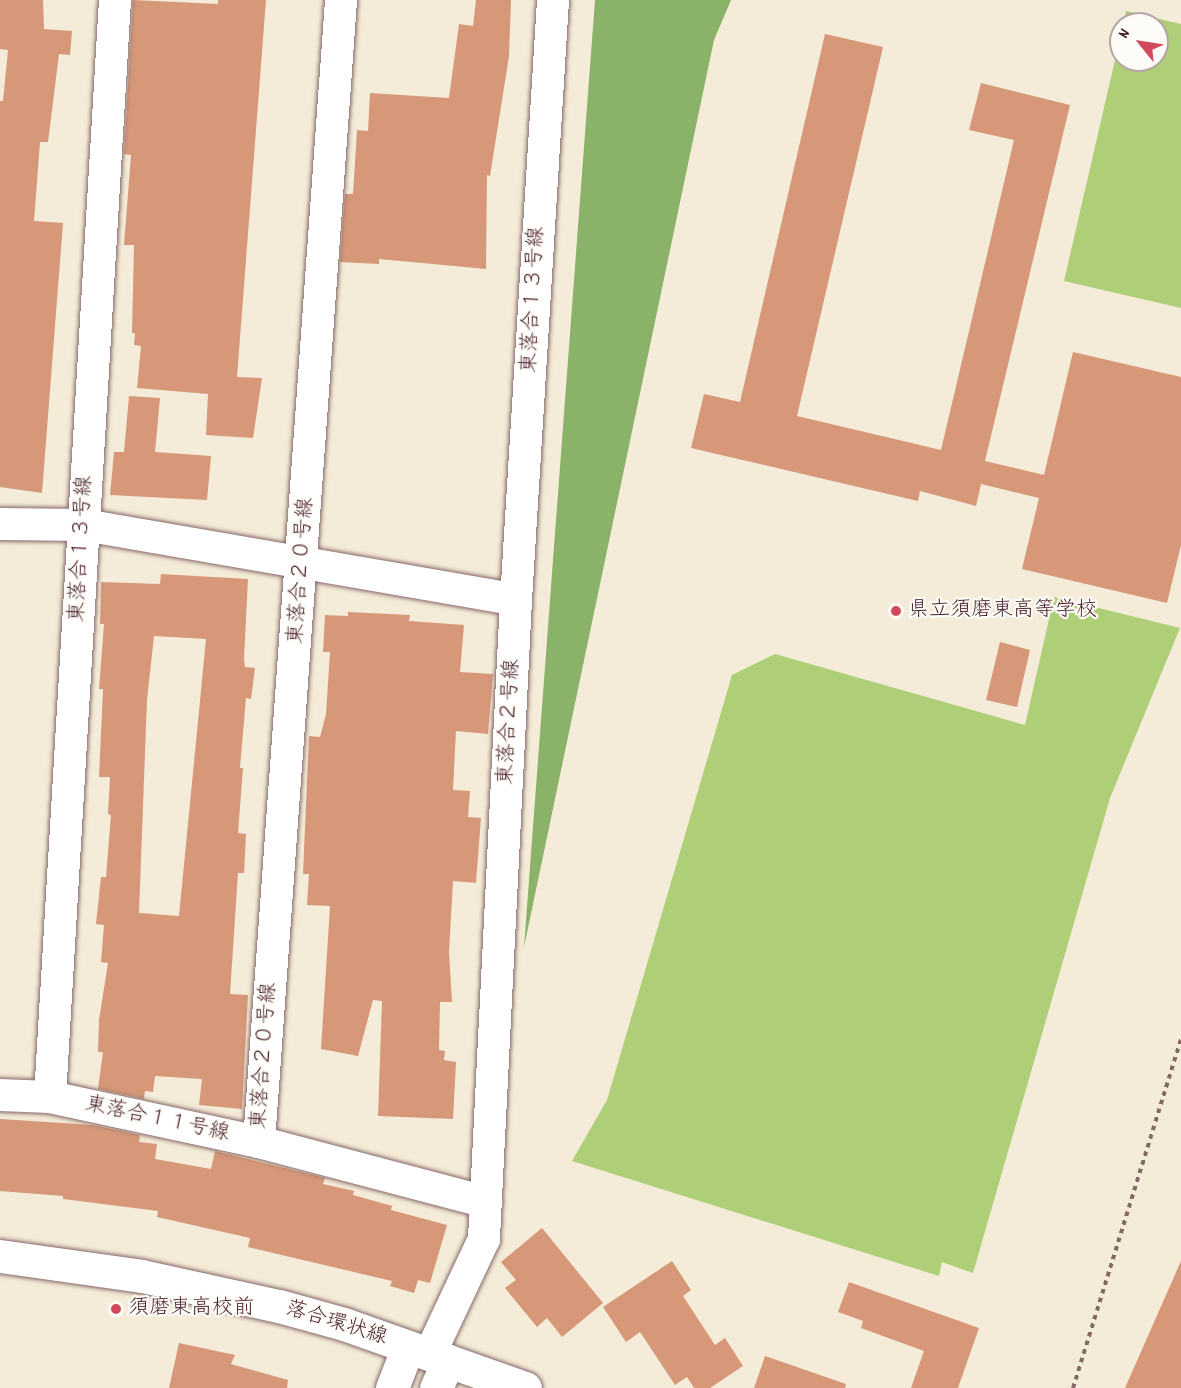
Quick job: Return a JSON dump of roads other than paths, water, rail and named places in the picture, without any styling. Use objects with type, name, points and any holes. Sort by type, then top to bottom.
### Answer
[{"type":"street","name":"東落合１３号線","points":[[50,1098],[115,0]]},
{"type":"street","name":"東落合２０号線","points":[[259,1142],[303,564],[341,0]]},
{"type":"street","name":"東落合１３号線","points":[[516,600],[552,0]]},
{"type":"street","points":[[0,524],[84,525],[516,600]]},
{"type":"street","name":"東落合２号線","points":[[430,1363],[484,1239],[516,600]]},
{"type":"street","name":"東落合１１号線","points":[[0,1095],[50,1098],[259,1142],[486,1202]]},
{"type":"street","name":"落合環状線","points":[[0,1258],[142,1276],[279,1306],[430,1363],[525,1388]]},
{"type":"street","points":[[392,1388],[430,1363]]},
{"type":"place","name":"県立須磨東高等学校","points":[[896,611]]},
{"type":"place","name":"須磨東高校前","points":[[116,1309]]}]
